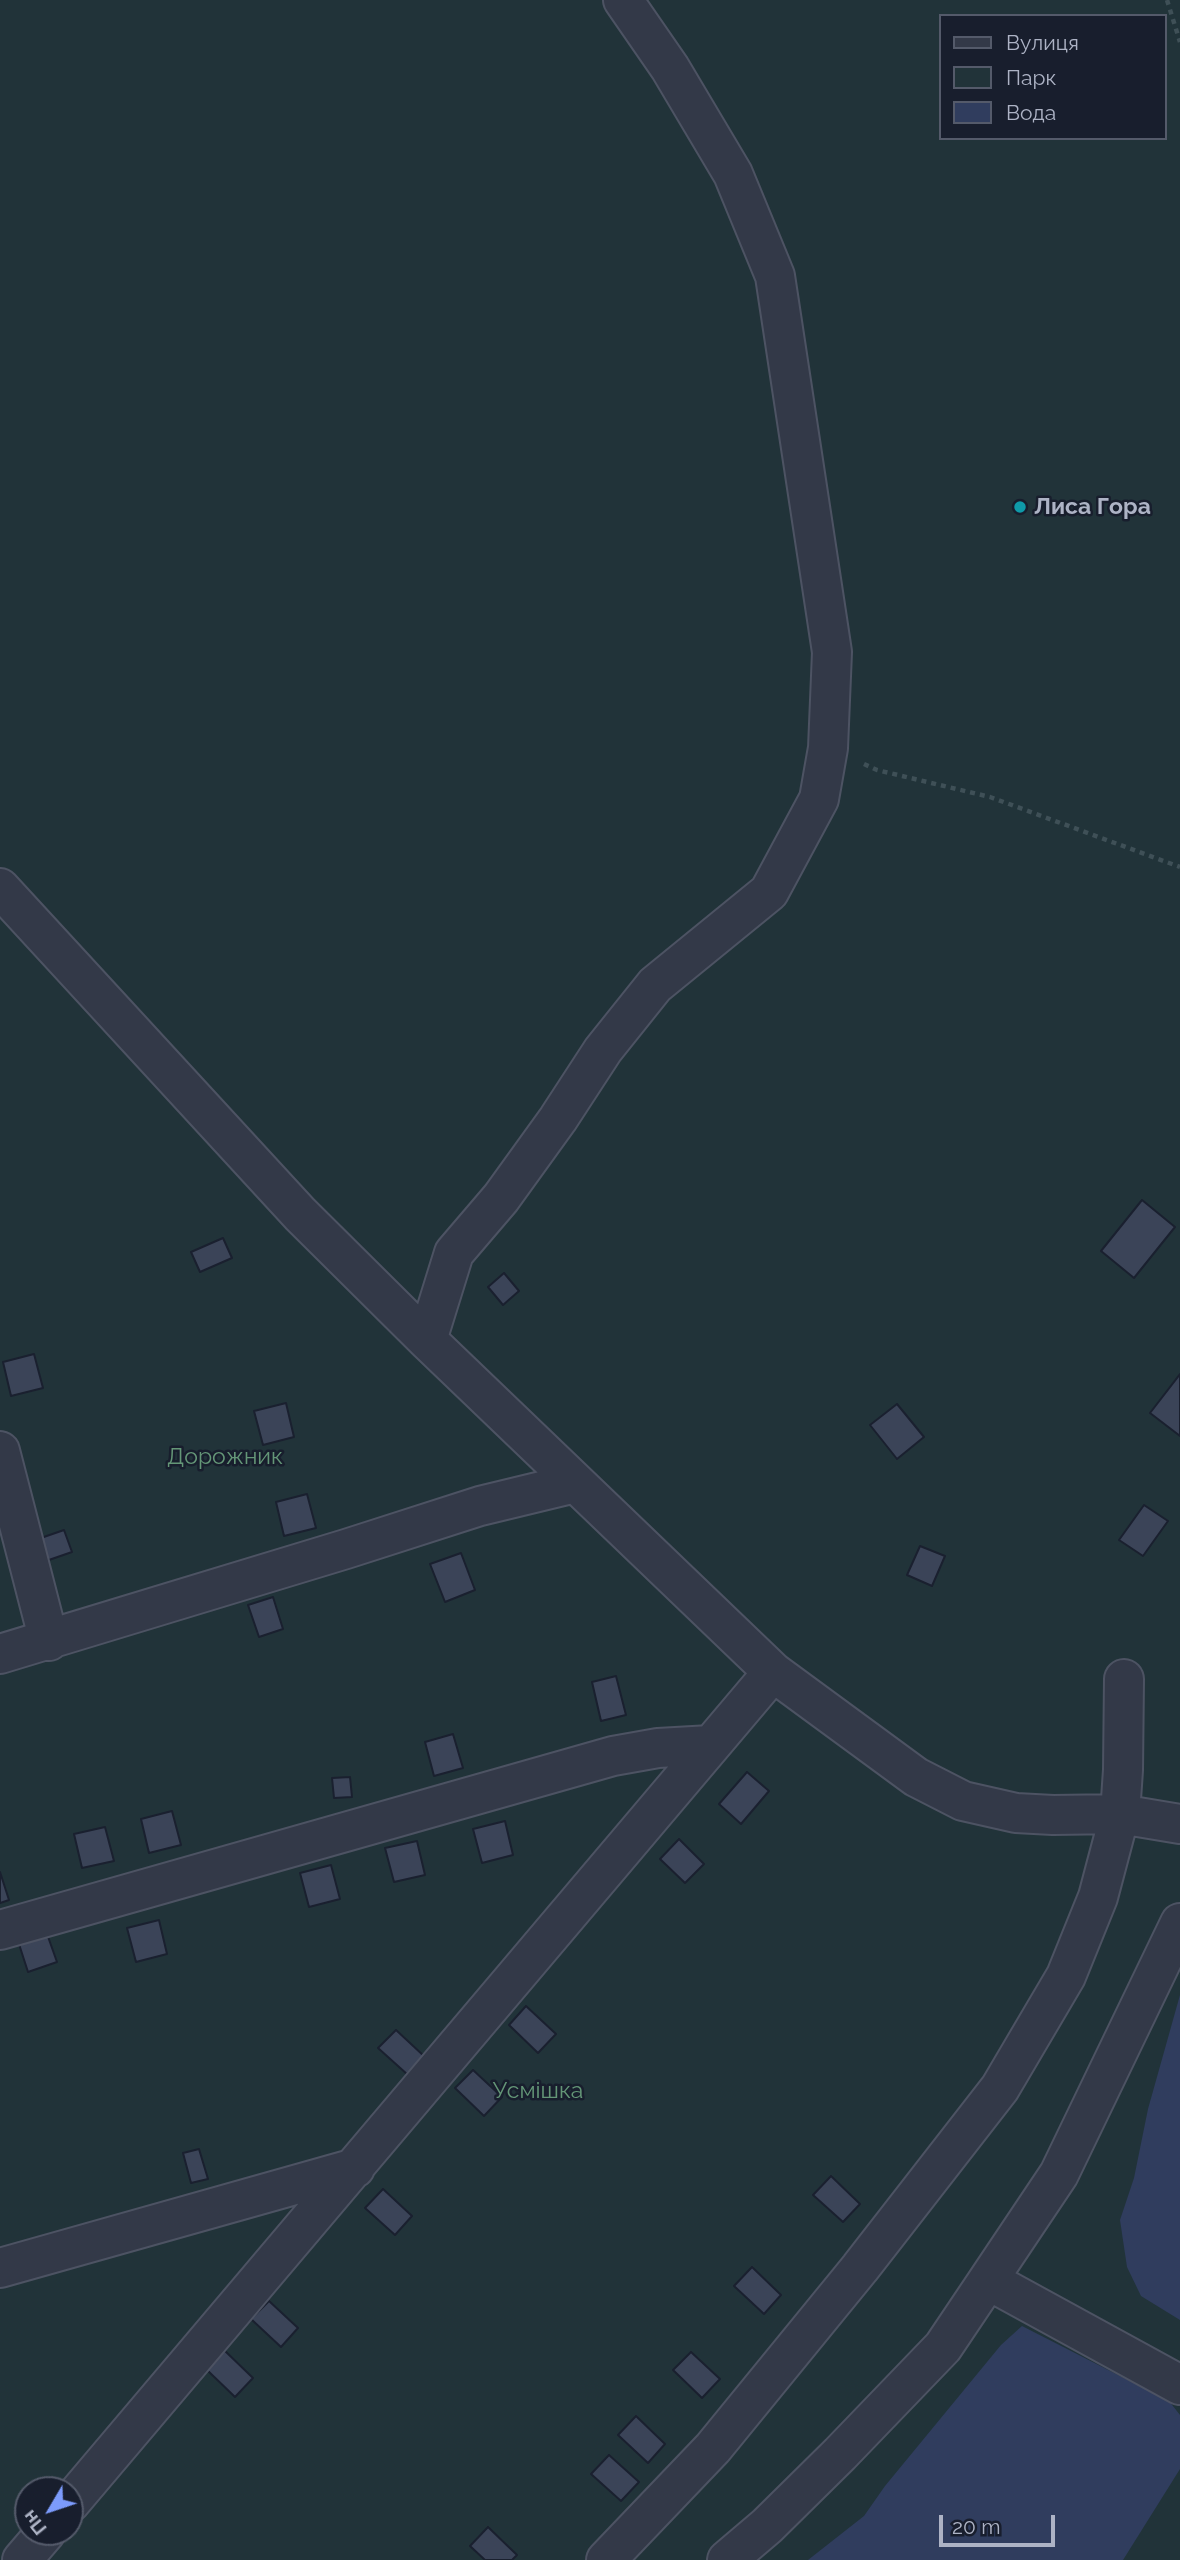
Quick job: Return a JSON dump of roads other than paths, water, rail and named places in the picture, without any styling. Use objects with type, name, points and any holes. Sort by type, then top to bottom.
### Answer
[{"type":"street","points":[[427,1340],[454,1253],[501,1198],[558,1119],[603,1050],[655,985],[769,892],[819,799],[828,748],[832,652],[775,275],[733,174],[670,68],[623,0]]},
{"type":"street","points":[[0,888],[300,1214],[427,1340],[773,1672],[916,1777],[962,1801],[1016,1813],[1119,1814],[1180,1824]]},
{"type":"street","points":[[0,1451],[49,1641]]},
{"type":"street","points":[[0,1654],[480,1506],[575,1483]]},
{"type":"street","points":[[84,2487],[773,1672]]},
{"type":"street","points":[[606,2560],[713,2448],[860,2268],[1000,2088],[1066,1976],[1098,1897],[1119,1814],[1123,1770],[1124,1679]]},
{"type":"street","points":[[0,1930],[613,1756],[658,1748],[710,1745]]},
{"type":"street","points":[[727,2560],[767,2526],[943,2347],[1059,2174],[1180,1923]]},
{"type":"street","points":[[0,2268],[355,2168]]},
{"type":"street","points":[[988,2280],[1180,2385]]},
{"type":"street","points":[[22,2560],[34,2546]]},
{"type":"water","points":[[1180,1995],[1180,2320],[1141,2296],[1127,2267],[1120,2220],[1134,2178],[1148,2109]]},
{"type":"water","points":[[1022,2326],[1169,2401],[1180,2415],[1180,2469],[1123,2560],[808,2560],[864,2516],[885,2486],[1001,2345]]},
{"type":"place","name":"Лиса Гора","points":[[1020,507]]},
{"type":"park label","name":"Дорожник","points":[[225,1457]]},
{"type":"park label","name":"Усмішка","points":[[538,2091]]}]
